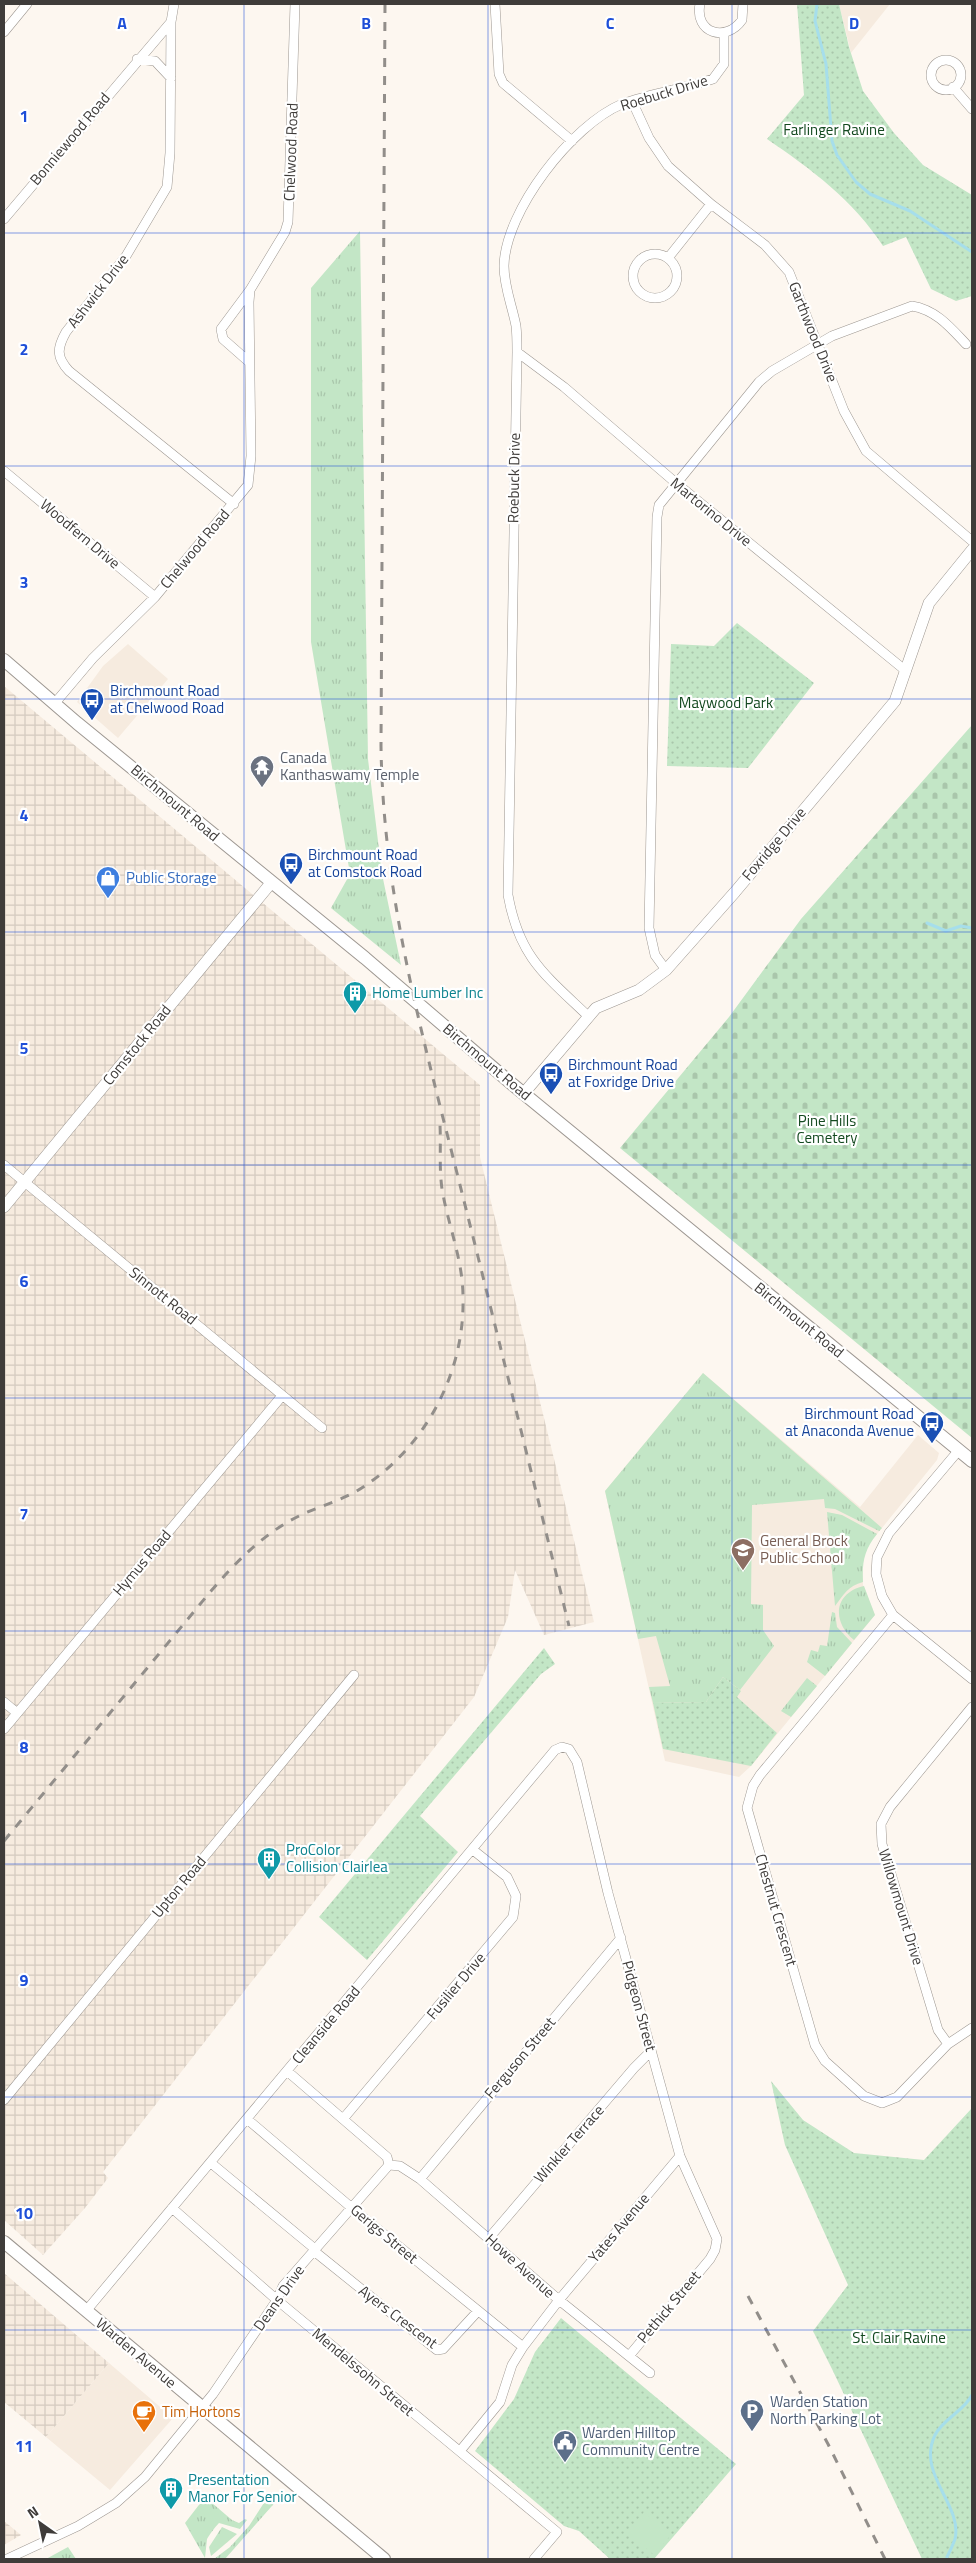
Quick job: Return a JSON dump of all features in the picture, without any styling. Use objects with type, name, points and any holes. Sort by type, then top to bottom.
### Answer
[{"type":"main road","name":"Birchmount Road","points":[[4,660],[77,723],[364,958],[524,1093],[972,1461]]},
{"type":"main road","name":"Warden Avenue","points":[[4,2242],[384,2559]]},
{"type":"street","points":[[4,32],[27,4]]},
{"type":"street","name":"Ashwick Drive","points":[[174,4],[171,22],[167,187],[126,256],[66,332],[58,346],[59,355],[69,371],[234,504]]},
{"type":"street","name":"Chelwood Road","points":[[248,361],[223,339],[221,330],[250,290],[285,232],[288,222],[295,4]]},
{"type":"street","points":[[495,4],[499,74],[503,83],[572,141]]},
{"type":"street","points":[[700,4],[699,13],[705,26],[717,33],[732,31],[742,20],[743,4]]},
{"type":"street","name":"Bonniewood Road","points":[[4,220],[137,59],[171,22]]},
{"type":"street","name":"Roebuck Drive","points":[[588,1016],[552,983],[530,956],[516,930],[508,895],[517,352],[516,325],[506,290],[504,266],[510,235],[524,203],[533,188],[572,141],[596,119],[632,101],[713,80],[724,64],[724,33]]},
{"type":"street","points":[[137,59],[155,61],[171,78]]},
{"type":"street","points":[[953,88],[972,109]]},
{"type":"street","name":"Garthwood Drive","points":[[632,101],[649,138],[668,166],[711,204],[765,245],[789,272],[844,410],[866,451],[972,541]]},
{"type":"street","points":[[668,258],[711,204]]},
{"type":"street","points":[[654,254],[668,258],[676,269],[677,276],[672,289],[661,297],[654,298],[641,292],[634,280],[634,273],[640,260],[654,254]]},
{"type":"street","name":"Chelwood Road","points":[[55,703],[93,658],[155,597],[244,492],[250,479],[248,361],[250,290]]},
{"type":"street","points":[[666,970],[655,955],[649,928],[656,527],[659,505],[759,382],[786,362],[832,336],[912,306],[926,308],[938,316],[966,344]]},
{"type":"street","name":"Martorino Drive","points":[[517,352],[564,387],[676,484],[906,671]]},
{"type":"street","name":"Woodfern Drive","points":[[4,471],[155,597]]},
{"type":"street","name":"Foxridge Drive","points":[[524,1093],[596,1008],[639,990],[666,970],[706,926],[895,701],[930,602],[972,550]]},
{"type":"street","name":"Comstock Road","points":[[4,1207],[271,883]]},
{"type":"street","name":"Sinnott Road","points":[[4,1165],[202,1327],[281,1397],[322,1428]]},
{"type":"street","name":"Hymus Road","points":[[4,1729],[281,1397]]},
{"type":"street","points":[[959,1450],[895,1526],[880,1549],[876,1565],[882,1596],[893,1615],[972,1679]]},
{"type":"street","name":"Chestnut Crescent","points":[[893,1615],[760,1776],[753,1786],[747,1808],[815,2045],[825,2061],[864,2096],[882,2103],[897,2097],[948,2044],[972,2028]]},
{"type":"street","name":"Upton Road","points":[[4,2100],[354,1675]]},
{"type":"street","points":[[4,1702],[17,1713]]},
{"type":"street","name":"Willowmount Drive","points":[[948,2044],[938,2030],[882,1844],[881,1824],[890,1807],[972,1707]]},
{"type":"street","name":"Cleanside Road","points":[[86,2311],[555,1750],[562,1747],[569,1749]]},
{"type":"street","name":"Pidgeon Street","points":[[569,1749],[576,1762],[680,2156],[716,2239],[715,2250],[710,2259]]},
{"type":"street","name":"Fusilier Drive","points":[[343,2120],[513,1917],[516,1896],[507,1877],[473,1850]]},
{"type":"street","name":"Ferguson Street","points":[[420,2179],[621,1938]]},
{"type":"street","name":"Winkler Terrace","points":[[489,2238],[634,2068],[651,2052]]},
{"type":"street","name":"Howe Avenue","points":[[287,2071],[388,2157],[385,2167],[400,2166],[420,2179],[559,2300],[650,2373]]},
{"type":"street","name":"Gerigs Street","points":[[247,2119],[522,2347]]},
{"type":"street","name":"Yates Avenue","points":[[460,2451],[500,2402],[512,2365],[522,2347],[680,2156]]},
{"type":"street","name":"Ayers Crescent","points":[[211,2163],[437,2350],[443,2350],[478,2311]]},
{"type":"street","name":"Deans Drive","points":[[6,2559],[78,2526],[116,2503],[145,2477],[202,2408],[277,2300],[283,2286],[385,2167]]},
{"type":"street","name":"Mendelssohn Street","points":[[172,2208],[277,2300],[557,2532],[534,2559]]},
{"type":"street","name":"Pethick Street","points":[[628,2356],[710,2259]]},
{"type":"shaded area","points":[[839,4],[890,4],[851,53]]},
{"type":"shaded area","points":[[128,644],[168,679],[118,738],[77,702],[103,666]]},
{"type":"shaded area","points":[[4,686],[480,1085],[480,1157],[594,1622],[544,1635],[515,1570],[508,1617],[474,1697],[103,2172],[108,2178],[85,2208],[43,2255],[4,2220]]},
{"type":"shaded area","name":"General Brock Public School","points":[[703,1373],[860,1507],[918,1435],[939,1453],[937,1460],[869,1544],[862,1561],[863,1585],[875,1615],[751,1766],[739,1777],[665,1761],[605,1491]]},
{"type":"shaded area","points":[[4,2273],[109,2363],[46,2437],[4,2402]]},
{"type":"shaded area","points":[[109,2363],[173,2418],[110,2490],[46,2437]]},
{"type":"shaded area","points":[[4,2521],[21,2535],[4,2545]]},
{"type":"green space","name":"Farlinger Ravine","points":[[797,4],[839,4],[849,47],[863,91],[894,133],[923,165],[972,195],[972,296],[956,301],[931,289],[906,237],[883,246],[858,214],[830,186],[767,139],[804,95]]},
{"type":"green space","points":[[360,231],[368,759],[382,874],[401,965],[331,908],[350,874],[311,642],[311,288]]},
{"type":"green space","name":"Maywood Park","points":[[737,623],[814,683],[748,768],[667,766],[671,644],[714,646]]},
{"type":"green space","name":"Pine Hills Cemetery","points":[[972,725],[972,1438],[620,1148],[729,1017],[801,919]]},
{"type":"green space","points":[[703,1373],[882,1528],[879,1531],[835,1509],[825,1508],[824,1499],[752,1505],[751,1604],[763,1605],[763,1630],[774,1646],[740,1690],[723,1677],[706,1702],[653,1703],[649,1687],[670,1686],[656,1636],[638,1639],[605,1491]]},
{"type":"green space","points":[[827,1512],[842,1515],[877,1534],[869,1546],[865,1557],[863,1582],[850,1588],[835,1606]]},
{"type":"green space","points":[[864,1586],[875,1615],[854,1640],[842,1625],[839,1609],[841,1601],[846,1595]]},
{"type":"green space","points":[[832,1612],[835,1613],[837,1627],[852,1643],[825,1676],[807,1662],[811,1650],[818,1652],[820,1645],[827,1646]]},
{"type":"green space","points":[[544,1648],[555,1664],[541,1674],[420,1816],[458,1852],[367,1960],[319,1917]]},
{"type":"green space","points":[[723,1677],[741,1691],[737,1697],[777,1733],[751,1766],[663,1749],[653,1703],[706,1702]]},
{"type":"green space","points":[[807,1678],[817,1686],[791,1717],[781,1711]]},
{"type":"green space","name":"St. Clair Ravine","points":[[771,2081],[803,2120],[854,2153],[924,2160],[972,2108],[971,2559],[922,2559],[813,2331],[848,2285],[785,2145]]},
{"type":"green space","points":[[561,2318],[736,2464],[654,2559],[610,2559],[579,2531],[564,2526],[475,2451],[514,2399],[535,2352]]},
{"type":"green space","points":[[271,2492],[279,2498],[225,2559],[214,2559],[230,2547],[249,2526]]},
{"type":"green space","points":[[205,2497],[232,2520],[239,2523],[245,2519],[247,2520],[240,2529],[219,2523],[207,2539],[205,2558],[185,2523]]},
{"type":"green space","points":[[644,2512],[671,2535],[654,2555],[627,2532]]},
{"type":"green space","points":[[222,2527],[237,2534],[211,2556],[209,2547]]},
{"type":"green space","points":[[68,2547],[76,2559],[46,2559]]},
{"type":"waterway","points":[[817,4],[815,21],[826,64],[832,141],[837,155],[856,182],[870,194],[910,211],[972,252]]},
{"type":"waterway","points":[[927,923],[946,931],[961,926],[972,928]]},
{"type":"waterway","points":[[947,2557],[955,2539],[956,2526],[953,2514],[935,2476],[931,2463],[931,2449],[939,2429],[964,2406],[972,2395]]},
{"type":"railway","points":[[385,4],[381,746],[383,801],[389,855],[396,909],[406,962],[430,1067],[569,1626]]},
{"type":"railway","points":[[4,1841],[230,1569],[262,1540],[286,1523],[348,1496],[379,1475],[401,1456],[420,1433],[435,1409],[448,1382],[457,1355],[462,1326],[463,1297],[461,1270],[442,1189],[440,1125]]},
{"type":"railway","points":[[748,2296],[828,2444],[885,2559]]},
{"type":"place","name":"Birchmount Road at Chelwood Road","points":[[92,721]]},
{"type":"place","name":"Canada Kanthaswamy Temple","points":[[262,788]]},
{"type":"place","name":"Birchmount Road at Comstock Road","points":[[291,885]]},
{"type":"place","name":"Public Storage","points":[[108,899]]},
{"type":"place","name":"Home Lumber Inc","points":[[355,1014]]},
{"type":"place","name":"Birchmount Road at Foxridge Drive","points":[[551,1095]]},
{"type":"place","name":"Birchmount Road at Anaconda Avenue","points":[[932,1444]]},
{"type":"place","name":"General Brock Public School","points":[[743,1571]]},
{"type":"place","name":"ProColor Collision Clairlea","points":[[269,1880]]},
{"type":"place","name":"Warden Station North Parking Lot","points":[[752,2432]]},
{"type":"place","name":"Tim Hortons","points":[[144,2433]]},
{"type":"place","name":"Warden Hilltop Community Centre","points":[[565,2463]]},
{"type":"place","name":"Presentation Manor For Senior","points":[[171,2510]]}]
